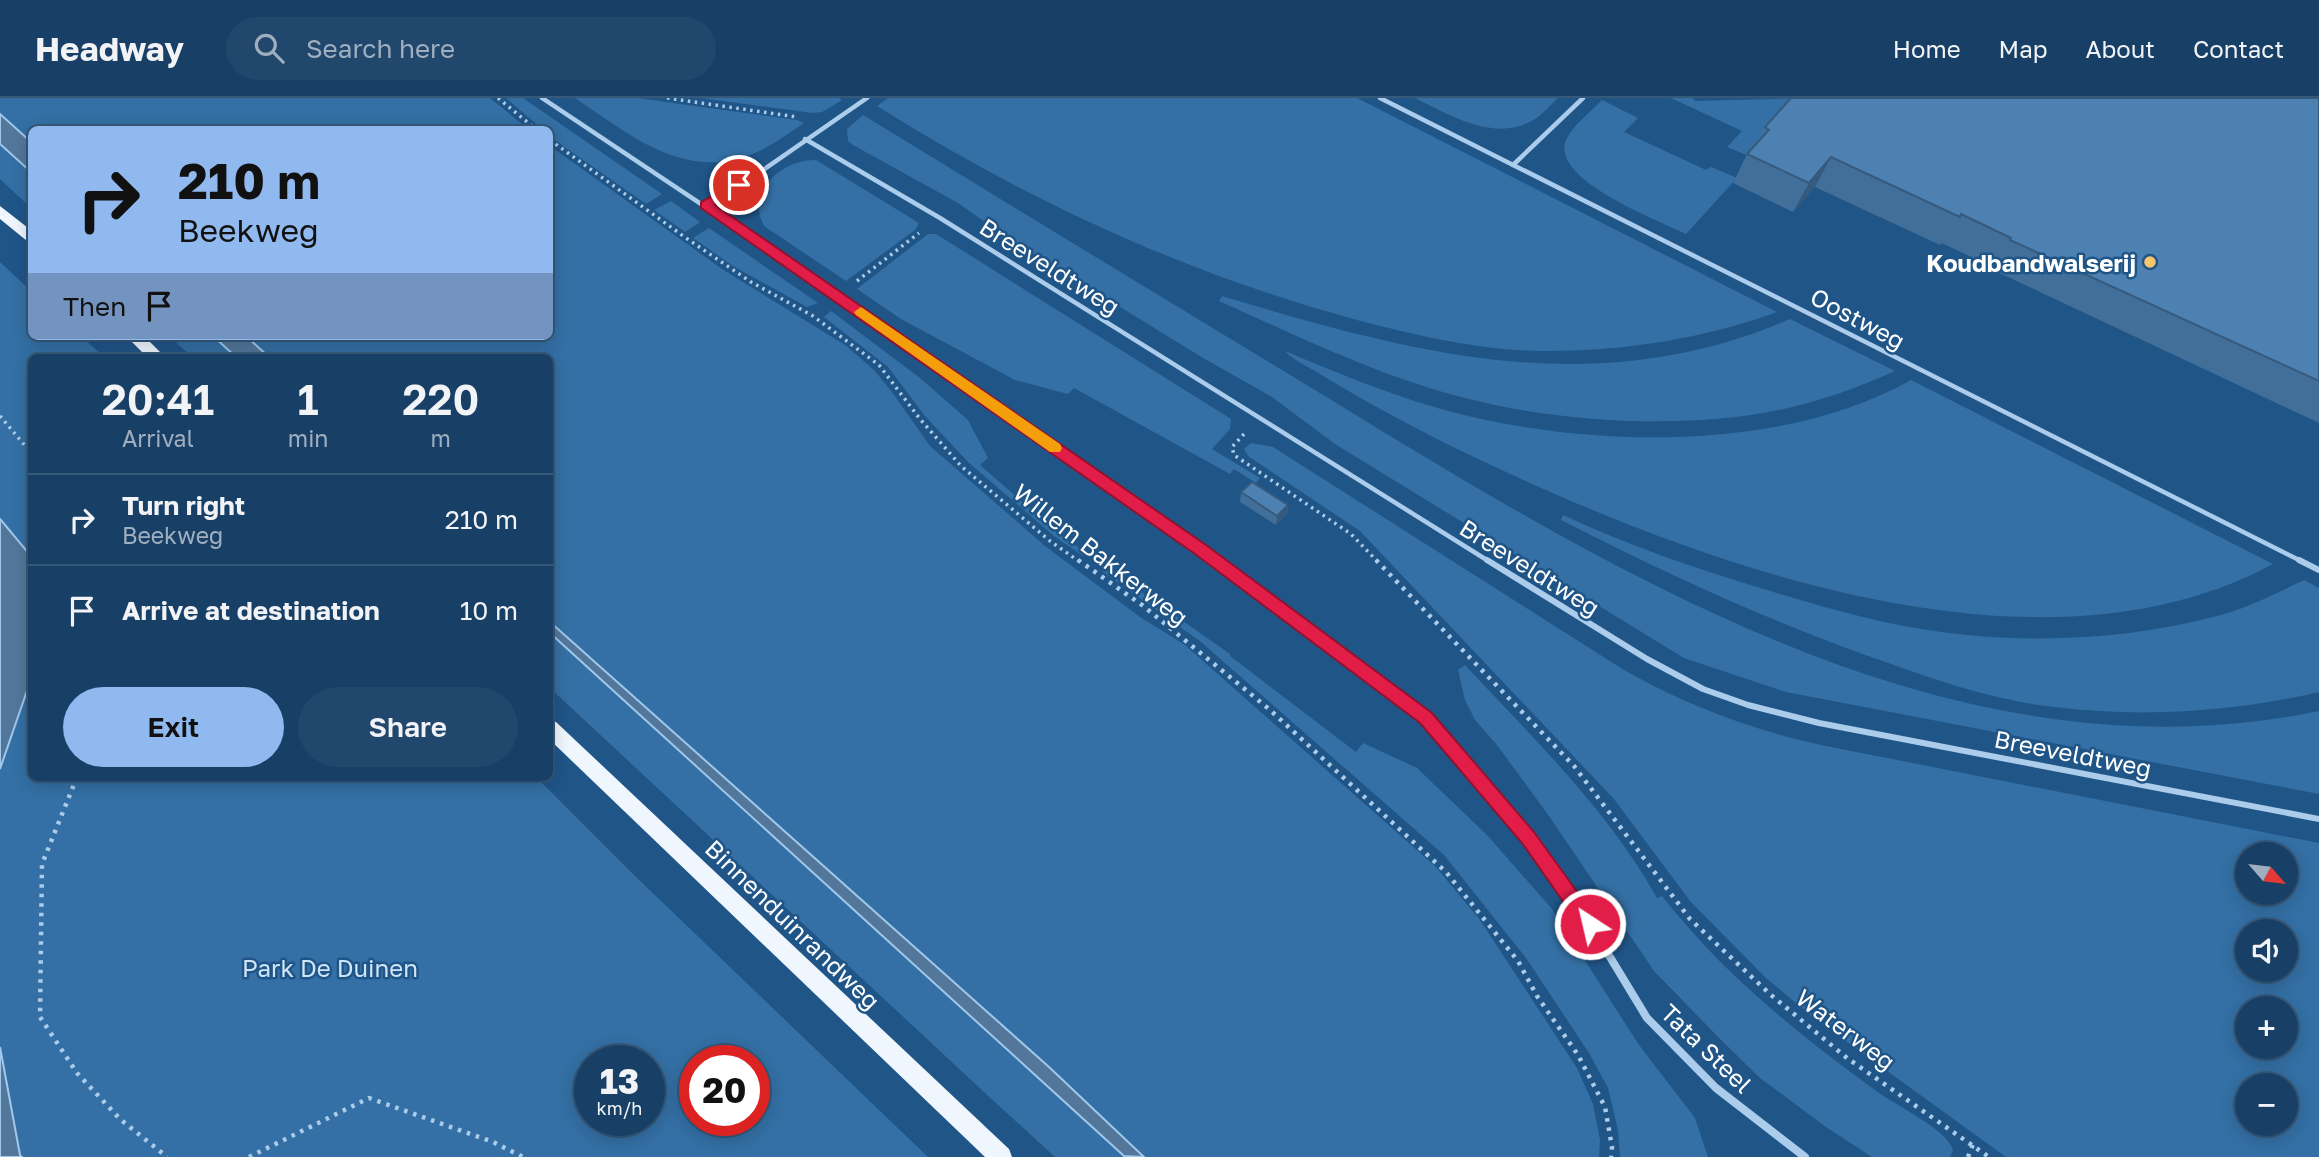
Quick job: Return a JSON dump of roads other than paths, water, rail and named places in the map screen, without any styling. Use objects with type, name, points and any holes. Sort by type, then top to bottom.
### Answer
[{"type":"main road","points":[[0,211],[28,236]]},
{"type":"main road","points":[[138,340],[154,354]]},
{"type":"main road","name":"Binnenduinrandweg","points":[[553,731],[1001,1157]]},
{"type":"street","name":"Tata Steel","points":[[1590,924],[1647,1018],[1716,1087],[1791,1153]]},
{"type":"street","points":[[1791,1153],[1805,1157]]},
{"type":"lane","points":[[541,98],[706,205],[839,296],[1200,550],[1426,718],[1528,838],[1590,924]]},
{"type":"lane","points":[[706,205],[756,175],[867,98]]},
{"type":"lane","name":"Oostweg","points":[[1380,98],[2319,570]]},
{"type":"lane","points":[[1513,165],[1584,98]]},
{"type":"lane","name":"Breeveldtweg","points":[[805,139],[940,218],[1647,659],[1703,689],[1748,705],[1819,723],[2319,819]]},
{"type":"place","name":"Koudbandwalserij","points":[[2150,262]]},
{"type":"park label","name":"Park De Duinen","points":[[330,967]]}]
